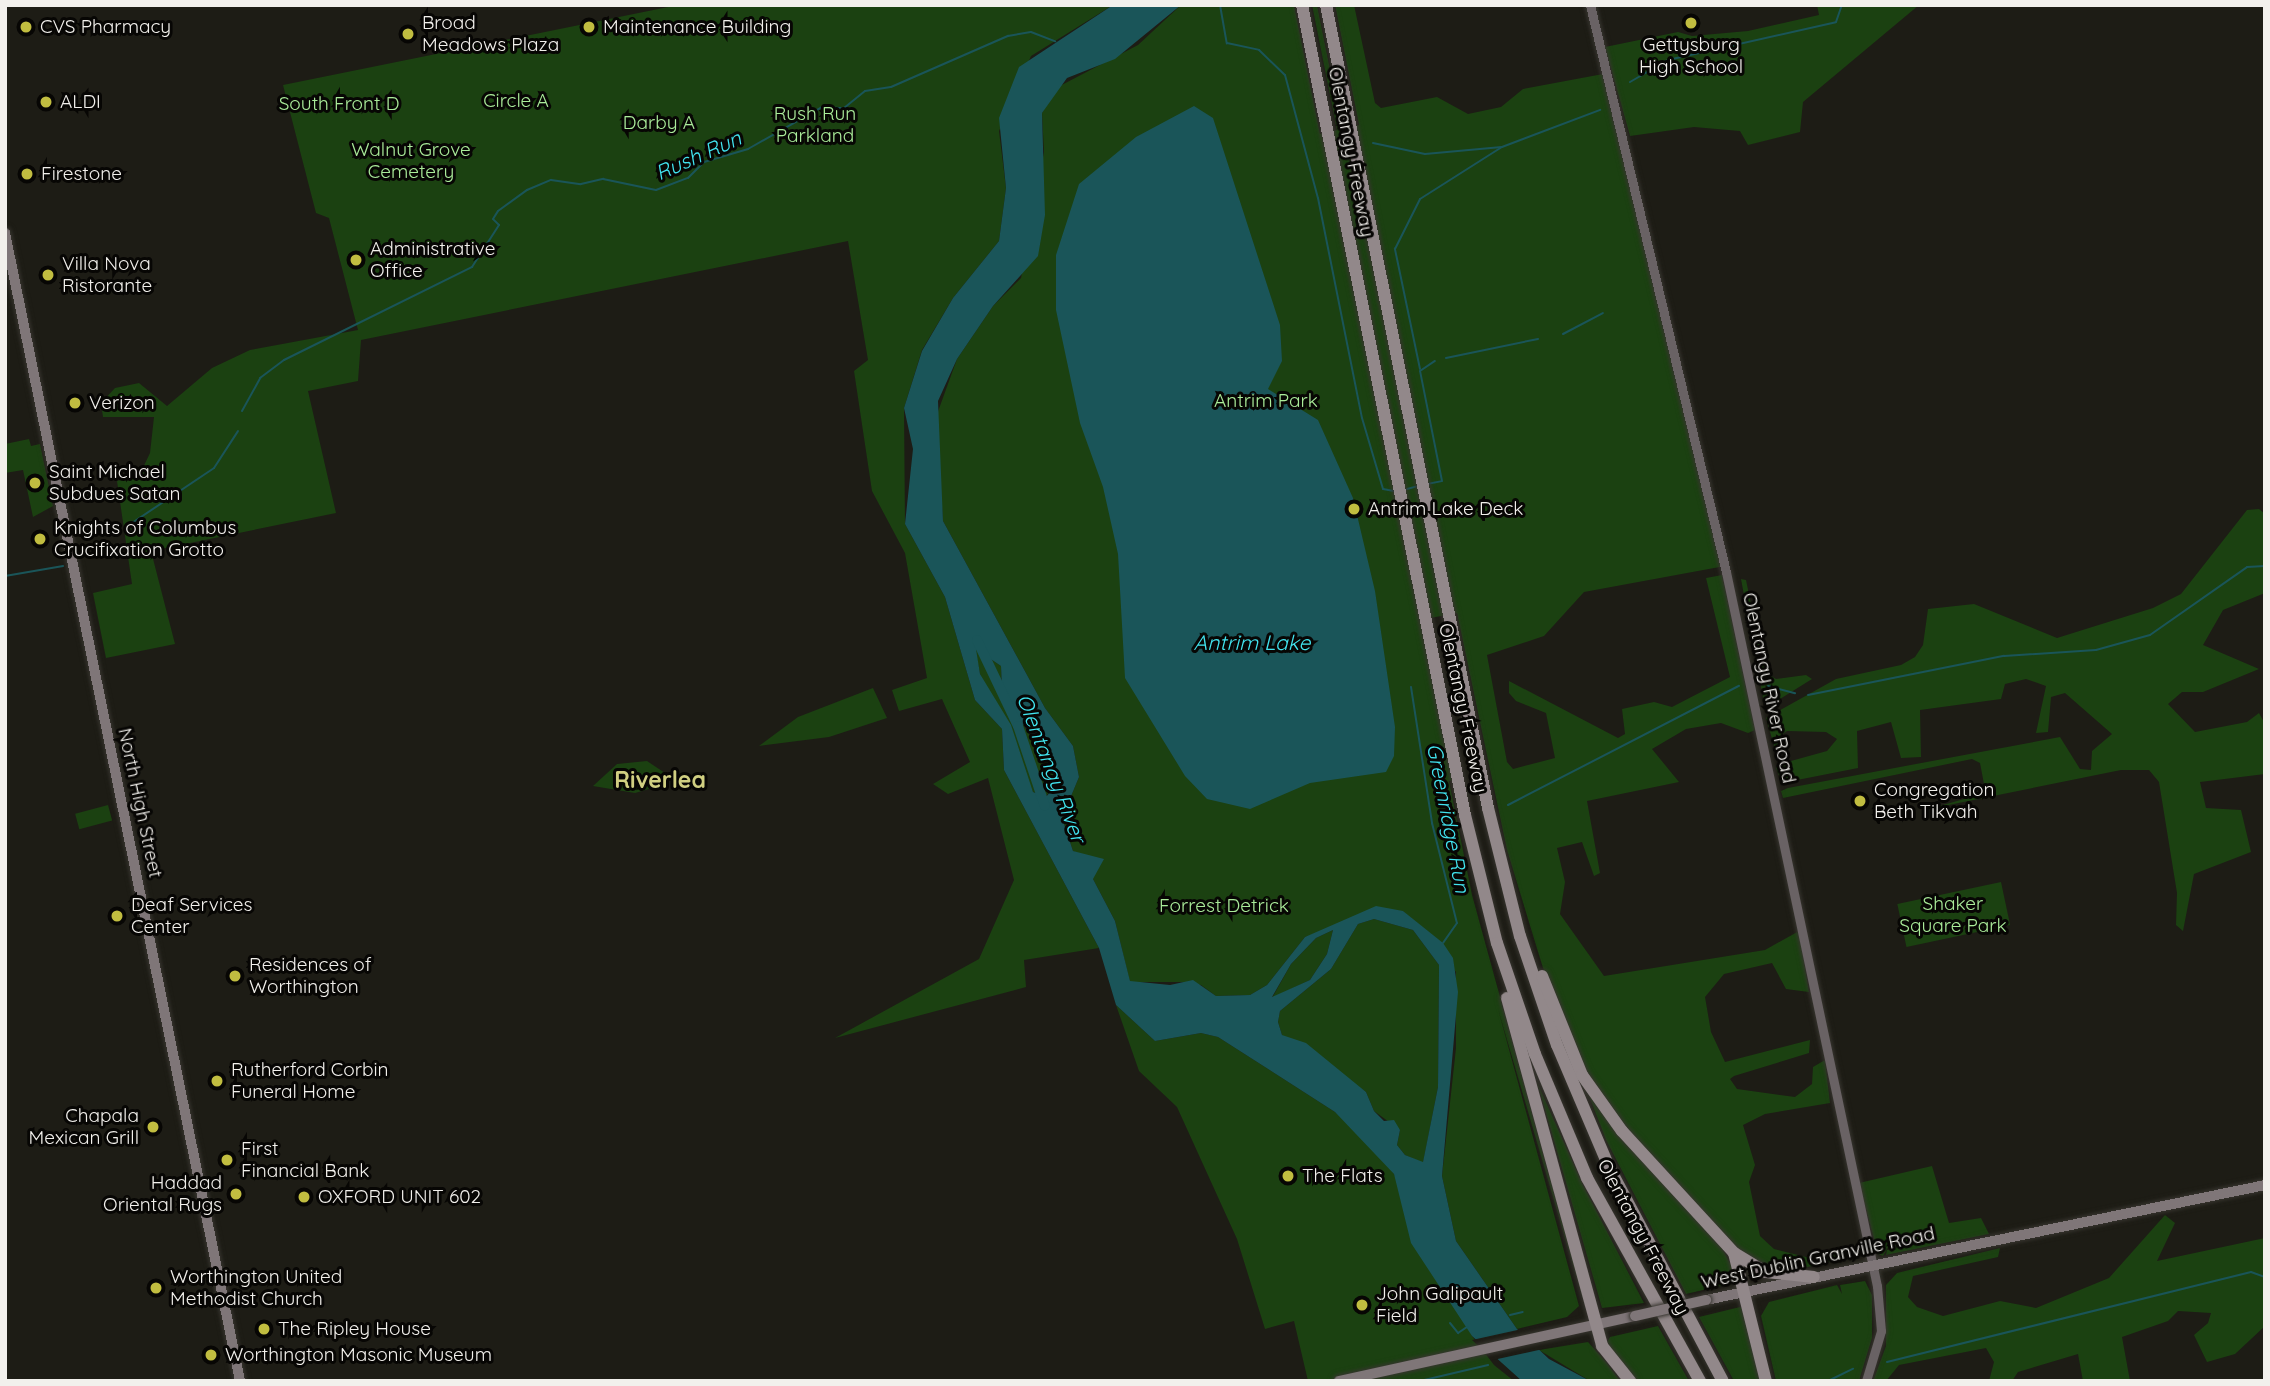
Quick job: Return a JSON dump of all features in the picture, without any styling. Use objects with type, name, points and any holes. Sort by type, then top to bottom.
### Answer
[{"type":"highway","name":"Olentangy Freeway","points":[[1302,5],[1465,815],[1497,943],[1535,1054],[1587,1178],[1700,1381]]},
{"type":"highway","name":"Olentangy Freeway","points":[[1326,5],[1488,808],[1520,936],[1558,1045],[1609,1167],[1723,1381]]},
{"type":"highway","points":[[1520,936],[1583,1075],[1606,1111],[1734,1253],[1775,1275],[1814,1278]]},
{"type":"highway","points":[[1497,943],[1602,1346],[1630,1381]]},
{"type":"highway","points":[[1734,1253],[1766,1381]]},
{"type":"main road","name":"Olentangy River Road","points":[[1590,5],[1733,604],[1871,1265],[1881,1331],[1866,1381]]},
{"type":"main road","name":"North High Street","points":[[5,233],[240,1381]]},
{"type":"main road","name":"West Dublin Granville Road","points":[[1339,1381],[1871,1265],[2265,1185]]},
{"type":"green space","points":[[678,5],[1113,5],[1031,56],[999,131],[1006,188],[999,241],[953,298],[922,350],[904,408],[905,524],[945,597],[975,700],[1002,729],[1004,770],[1099,948],[1024,960],[1026,987],[835,1038],[979,959],[1014,880],[988,778],[948,794],[933,784],[970,762],[942,699],[899,711],[892,690],[927,678],[905,553],[872,491],[854,371],[868,360],[848,241],[361,340],[358,381],[308,391],[336,513],[151,551],[175,644],[106,658],[93,593],[132,584],[117,481],[140,474],[150,453],[154,417],[103,417],[101,403],[115,388],[139,383],[167,406],[212,368],[250,350],[358,330],[329,218],[316,213],[283,85]]},
{"type":"green space","name":"Antrim Park","points":[[1181,5],[1294,5],[1320,134],[1337,130],[1312,5],[1317,5],[1342,129],[1359,125],[1335,5],[1354,5],[1375,103],[1381,108],[1437,97],[1468,114],[1501,107],[1523,89],[1603,74],[1725,566],[1584,592],[1544,636],[1487,655],[1507,762],[1513,769],[1555,758],[1546,713],[1516,701],[1509,693],[1509,681],[1618,738],[1625,734],[1622,709],[1654,702],[1672,707],[1730,677],[1706,578],[1722,575],[1755,730],[1748,733],[1721,723],[1686,729],[1652,749],[1679,782],[1587,801],[1600,873],[1594,876],[1582,842],[1557,848],[1565,882],[1560,914],[1604,976],[1765,950],[1799,931],[1809,992],[1786,989],[1772,963],[1724,974],[1705,997],[1711,1032],[1725,1062],[1810,1040],[1809,1053],[1734,1076],[1730,1079],[1737,1089],[1795,1097],[1812,1084],[1813,1067],[1825,1060],[1830,1103],[1765,1114],[1743,1125],[1755,1165],[1749,1182],[1760,1236],[1774,1249],[1806,1257],[1857,1247],[1852,1256],[1788,1272],[1771,1270],[1742,1253],[1624,1128],[1588,1077],[1543,968],[1507,850],[1457,613],[1425,619],[1457,779],[1449,781],[1472,895],[1587,1313],[1498,1009],[1579,1306],[1567,1317],[1517,1329],[1456,1241],[1442,1176],[1456,1048],[1456,972],[1403,911],[1305,937],[1267,985],[1250,995],[1216,996],[1201,985],[1181,982],[1130,982],[1115,921],[1093,879],[1089,859],[1073,851],[1062,818],[1079,777],[1073,746],[1045,708],[943,521],[936,417],[957,359],[993,306],[1021,278],[1044,152],[1042,113],[1056,88],[1138,45]]},
{"type":"green space","points":[[1817,5],[1919,5],[1803,102],[1800,132],[1748,145],[1740,131],[1694,127],[1630,136],[1605,47],[1678,32],[1692,36],[1748,31],[1819,15]]},
{"type":"green space","points":[[29,439],[31,446],[40,444],[53,506],[33,517],[23,470],[5,473],[5,444]]},
{"type":"green space","points":[[2259,509],[2265,514],[2265,593],[2223,610],[2203,645],[2259,669],[2203,692],[2182,692],[2168,704],[2195,732],[2247,722],[2259,713],[2265,724],[2265,774],[2200,782],[2206,808],[2241,810],[2251,852],[2194,874],[2183,931],[2176,925],[2177,893],[2159,782],[2149,770],[2121,770],[1929,809],[1978,795],[1984,784],[1980,763],[1972,759],[1783,798],[1781,791],[1788,788],[2060,737],[2080,769],[2091,770],[2092,751],[2112,734],[2065,693],[2051,697],[2048,732],[2036,733],[2046,686],[2026,679],[2005,684],[2001,699],[1920,710],[1921,757],[1901,758],[1891,722],[1857,731],[1858,768],[1782,783],[1776,768],[1780,764],[1827,751],[1837,739],[1826,732],[1787,731],[1779,737],[1777,756],[1766,718],[1836,679],[1901,665],[1915,657],[1923,645],[1928,609],[1974,604],[2057,638],[2153,608],[2181,594],[2247,510]]},
{"type":"green space","points":[[1741,579],[1746,580],[1765,672],[1776,679],[1806,675],[1812,679],[1777,701],[1763,698]]},
{"type":"green space","points":[[975,648],[1001,666],[1002,689],[1030,736],[1051,754],[1060,780],[1045,797],[1033,792],[980,674]]},
{"type":"green space","points":[[873,688],[887,718],[829,737],[759,746],[798,717]]},
{"type":"green space","points":[[647,761],[665,773],[649,789],[635,793],[593,786],[617,764]]},
{"type":"green space","points":[[108,805],[112,820],[79,829],[75,814]]},
{"type":"green space","name":"Shaker Square Park","points":[[2001,882],[2010,925],[1906,947],[1897,904]]},
{"type":"green space","points":[[1374,919],[1413,930],[1439,965],[1438,1087],[1423,1163],[1405,1155],[1397,1145],[1400,1130],[1374,1111],[1366,1092],[1282,1035],[1278,1022],[1280,1011],[1331,969],[1358,924]]},
{"type":"green space","name":"Forrest Detrick","points":[[1333,930],[1327,954],[1310,980],[1272,998],[1291,964],[1316,938]]},
{"type":"green space","name":"The Flats","points":[[1116,1005],[1155,1041],[1201,1033],[1218,1037],[1335,1112],[1370,1143],[1394,1174],[1472,1336],[1494,1365],[1514,1381],[1308,1381],[1294,1321],[1265,1329],[1237,1239],[1177,1107],[1139,1071]]},
{"type":"green space","points":[[1537,1082],[1583,1185],[1644,1303],[1602,1308]]},
{"type":"green space","points":[[1586,1088],[1723,1250],[1734,1271],[1733,1283],[1686,1294],[1606,1140]]},
{"type":"green space","points":[[1932,1166],[1949,1223],[1981,1218],[1989,1234],[1886,1255],[1887,1250],[1941,1236],[1888,1247],[1883,1256],[1878,1254],[1859,1183]]},
{"type":"green space","points":[[2165,1215],[2175,1223],[2157,1261],[2265,1238],[2265,1326],[2235,1354],[2207,1362],[2194,1335],[2208,1323],[2211,1313],[2178,1311],[2168,1321],[2122,1337],[2130,1381],[2083,1381],[2078,1354],[2018,1372],[2012,1381],[1989,1381],[1994,1362],[1986,1348],[1899,1365],[1886,1381],[1873,1381],[1886,1346],[1886,1285],[1897,1273],[2000,1248],[1998,1257],[1913,1276],[1908,1297],[1917,1307],[1943,1316],[2000,1301],[2036,1308],[2109,1278]]},
{"type":"green space","points":[[1865,1281],[1872,1295],[1872,1338],[1859,1381],[1776,1381],[1761,1316],[1769,1302],[1837,1285],[1842,1294],[1840,1285]]},
{"type":"green space","points":[[1740,1307],[1744,1309],[1761,1381],[1734,1381],[1699,1317]]},
{"type":"green space","points":[[1658,1326],[1689,1381],[1634,1381],[1606,1344],[1610,1337]]},
{"type":"green space","points":[[1588,1342],[1620,1381],[1590,1381],[1539,1350]]},
{"type":"water","points":[[1113,5],[1181,5],[1115,59],[1067,78],[1042,113],[1045,215],[1038,256],[993,306],[957,359],[938,401],[943,521],[1045,708],[1073,746],[1079,777],[1062,818],[1073,851],[1104,859],[1093,879],[1115,921],[1130,981],[1170,985],[1193,980],[1216,996],[1250,995],[1267,985],[1305,937],[1376,906],[1403,911],[1443,943],[1453,958],[1458,992],[1442,1176],[1456,1241],[1517,1329],[1549,1359],[1590,1381],[1522,1381],[1472,1336],[1411,1243],[1394,1174],[1335,1112],[1218,1037],[1201,1033],[1155,1041],[1116,1005],[1099,948],[1004,770],[1002,729],[975,700],[945,597],[905,524],[913,449],[904,408],[922,351],[953,298],[999,241],[1006,188],[999,118],[1019,67]],"holes":[[[976,649],[1001,666],[1002,689],[1016,717],[1051,754],[1060,780],[1046,797],[1033,792],[1011,725],[980,674]],[[1374,919],[1413,930],[1439,965],[1438,1087],[1423,1162],[1405,1155],[1397,1145],[1400,1130],[1394,1120],[1384,1121],[1374,1111],[1366,1092],[1306,1043],[1282,1035],[1278,1022],[1280,1011],[1331,969],[1358,924]],[[1333,930],[1327,954],[1310,980],[1272,997],[1291,964],[1316,938]]]},
{"type":"water","name":"Antrim Lake","points":[[1194,106],[1213,118],[1280,325],[1282,361],[1268,389],[1318,420],[1353,498],[1375,591],[1395,727],[1394,756],[1386,772],[1310,783],[1250,809],[1207,799],[1185,776],[1125,678],[1118,554],[1103,487],[1080,423],[1056,310],[1056,255],[1079,184],[1136,137]]},
{"type":"pier","points":[[1522,1329],[1543,1349],[1493,1360],[1472,1340]]},
{"type":"waterway","points":[[1220,5],[1227,43],[1259,50],[1285,75],[1318,198],[1362,418],[1383,489],[1394,491]]},
{"type":"waterway","points":[[1630,82],[1668,60],[1836,22],[1842,5]]},
{"type":"waterway","name":"Rush Run","points":[[242,411],[260,378],[284,360],[472,267],[499,225],[493,219],[498,211],[527,190],[551,180],[581,184],[603,179],[656,190],[688,178],[704,162],[748,149],[822,107],[844,108],[865,91],[891,87],[1008,36],[1031,32],[1055,41]]},
{"type":"waterway","points":[[1373,143],[1425,154],[1502,147],[1600,110]]},
{"type":"waterway","points":[[1420,369],[1395,249],[1420,199],[1502,147]]},
{"type":"waterway","points":[[1563,334],[1603,313]]},
{"type":"waterway","points":[[1446,358],[1538,339]]},
{"type":"waterway","points":[[1427,484],[1442,481],[1420,371],[1435,361]]},
{"type":"waterway","name":"Rush Run","points":[[126,527],[214,468],[238,431]]},
{"type":"waterway","points":[[1407,489],[1418,486]]},
{"type":"waterway","name":"Rush Run","points":[[5,576],[63,566]]},
{"type":"waterway","points":[[1808,695],[2004,656],[2096,650],[2150,635],[2247,567],[2265,566]]},
{"type":"waterway","name":"Olentangy River","points":[[977,640],[1018,726],[1045,806]]},
{"type":"waterway","points":[[1508,805],[1739,686]]},
{"type":"waterway","points":[[1768,686],[1795,693]]},
{"type":"waterway","name":"Greenridge Run","points":[[1411,687],[1432,823],[1457,923],[1443,943]]},
{"type":"waterway","points":[[1887,1362],[2251,1272],[2265,1277]]},
{"type":"waterway","points":[[1510,1315],[1523,1312]]},
{"type":"waterway","points":[[1450,1323],[1458,1333],[1467,1327]]},
{"type":"waterway","points":[[1420,1381],[1488,1365]]},
{"type":"waterway","points":[[1828,1381],[1853,1369]]},
{"type":"place","name":"Gettysburg High School","points":[[1691,23]]},
{"type":"place","name":"CVS Pharmacy","points":[[26,27]]},
{"type":"place","name":"Maintenance Building","points":[[589,27]]},
{"type":"place","name":"Broad Meadows Plaza","points":[[408,34]]},
{"type":"place","name":"ALDI","points":[[46,102]]},
{"type":"place","name":"Firestone","points":[[27,174]]},
{"type":"place","name":"Administrative Office","points":[[356,260]]},
{"type":"place","name":"Villa Nova Ristorante","points":[[48,275]]},
{"type":"place","name":"Verizon","points":[[75,403]]},
{"type":"place","name":"Saint Michael Subdues Satan","points":[[35,483]]},
{"type":"place","name":"Antrim Lake Deck","points":[[1354,509]]},
{"type":"place","name":"Knights of Columbus Crucifixation Grotto","points":[[40,539]]},
{"type":"place","name":"Congregation Beth Tikvah","points":[[1860,801]]},
{"type":"place","name":"Deaf Services Center","points":[[117,916]]},
{"type":"place","name":"Residences of Worthington","points":[[235,976]]},
{"type":"place","name":"Rutherford Corbin Funeral Home","points":[[217,1081]]},
{"type":"place","name":"Chapala Mexican Grill","points":[[153,1127]]},
{"type":"place","name":"First Financial Bank","points":[[227,1160]]},
{"type":"place","name":"The Flats","points":[[1288,1176]]},
{"type":"place","name":"Haddad Oriental Rugs","points":[[236,1194]]},
{"type":"place","name":"OXFORD UNIT 602","points":[[304,1197]]},
{"type":"place","name":"Worthington United Methodist Church","points":[[156,1288]]},
{"type":"place","name":"John Galipault Field","points":[[1362,1305]]},
{"type":"place","name":"The Ripley House","points":[[264,1329]]},
{"type":"place","name":"Worthington Masonic Museum","points":[[211,1355]]},
{"type":"district","name":"Riverlea","points":[[660,780]]},
{"type":"park label","name":"Circle A","points":[[516,101]]},
{"type":"park label","name":"South Front D","points":[[339,104]]},
{"type":"park label","name":"Darby A","points":[[659,123]]},
{"type":"park label","name":"Rush Run Parkland","points":[[815,125]]},
{"type":"park label","name":"Walnut Grove Cemetery","points":[[411,161]]}]
